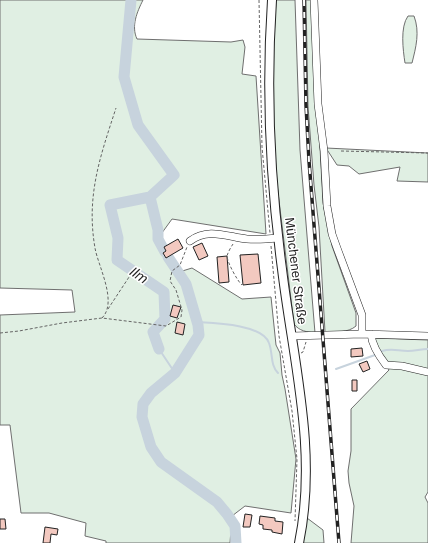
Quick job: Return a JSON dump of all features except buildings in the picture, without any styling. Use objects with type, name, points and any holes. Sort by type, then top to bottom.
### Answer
[{"type":"main road","name":"Münchener Straße","points":[[272,0],[269,84],[270,129],[278,238],[304,419],[306,452],[304,519],[299,543]]},
{"type":"street","points":[[314,0],[318,104],[324,151],[327,206],[337,248],[362,315],[362,334]]},
{"type":"street","points":[[190,241],[202,236],[215,234],[224,234],[236,238],[262,240],[278,238]]},
{"type":"street","points":[[292,336],[362,334],[428,336]]},
{"type":"street","points":[[371,334],[372,343],[380,358],[386,364],[428,372]]},
{"type":"path","points":[[107,311],[107,292],[93,235],[92,205],[99,162],[116,108]]},
{"type":"path","points":[[341,151],[428,153]]},
{"type":"path","points":[[236,238],[228,252],[228,260],[238,281],[242,285]]},
{"type":"path","points":[[0,333],[102,318],[161,327],[166,326],[181,316],[182,310],[176,290],[170,281],[172,271],[180,265],[184,252],[190,241]]},
{"type":"path","points":[[102,318],[135,268]]},
{"type":"path","points":[[295,354],[303,352],[304,345],[307,341]]},
{"type":"green space","points":[[0,0],[143,0],[137,14],[135,24],[135,34],[137,39],[231,42],[243,40],[245,47],[242,74],[256,76],[266,234],[172,219],[159,237],[179,272],[192,268],[242,299],[271,297],[276,345],[280,353],[282,375],[296,459],[291,513],[245,506],[232,516],[230,543],[106,543],[106,541],[85,536],[86,523],[49,513],[21,513],[10,425],[0,425],[0,315],[75,312],[72,290],[0,288]]},
{"type":"green space","points":[[276,0],[295,0],[300,150],[315,333],[301,330],[294,324],[277,184],[272,75]]},
{"type":"green space","points":[[306,0],[312,0],[323,203],[332,246],[356,313],[356,326],[341,332],[325,332],[319,227],[308,106]]},
{"type":"green space","points":[[408,16],[414,16],[417,28],[416,45],[412,63],[405,63],[404,52],[403,32],[405,21]]},
{"type":"green space","points":[[326,148],[428,153],[428,182],[397,181],[400,167],[359,174],[349,166],[337,165]]},
{"type":"green space","points":[[374,338],[428,340],[428,492],[425,497],[428,503],[428,543],[351,543],[354,506],[348,471],[351,451],[351,409],[389,370],[374,345]]},
{"type":"green space","points":[[307,518],[323,530],[324,543],[302,543]]},
{"type":"waterway","name":"Ilm","points":[[131,0],[124,77],[138,125],[174,175],[150,197],[110,205],[118,238],[117,260],[164,292],[165,319],[153,332],[159,349]]},
{"type":"waterway","name":"Ilm","points":[[150,197],[158,230],[158,239],[165,252]]},
{"type":"waterway","name":"Ilm","points":[[168,257],[186,284],[198,325],[199,335],[175,373],[151,393],[143,404],[142,417],[151,447],[161,462],[217,502],[235,526],[236,543]]},
{"type":"waterway","points":[[197,322],[248,328],[265,337],[269,343],[275,370],[278,373]]},
{"type":"waterway","name":"Ilm","points":[[159,349],[175,373]]},
{"type":"waterway","points":[[382,351],[411,351],[428,349]]},
{"type":"waterway","points":[[336,369],[375,355]]},
{"type":"railway","points":[[304,0],[306,105],[309,161],[339,543]]}]
